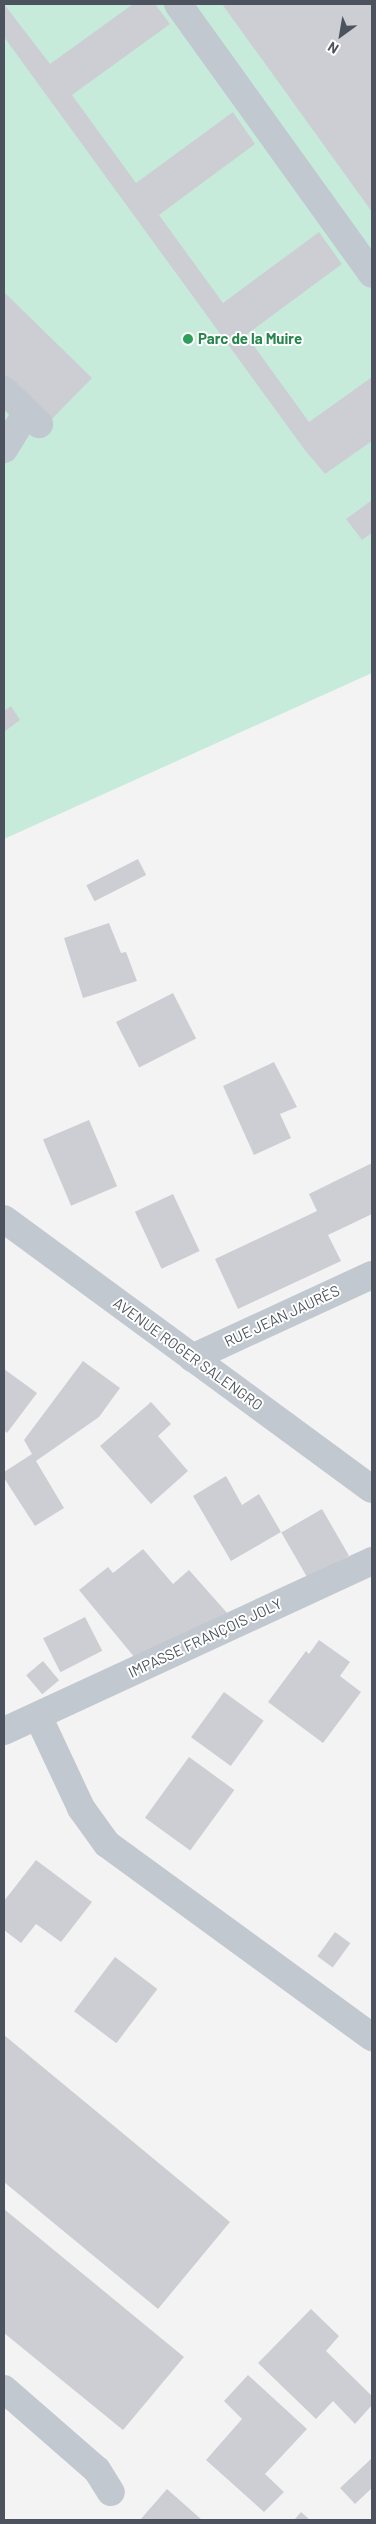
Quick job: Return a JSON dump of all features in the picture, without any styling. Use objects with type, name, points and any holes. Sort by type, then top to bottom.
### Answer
[{"type":"street","points":[[178,4],[372,274]]},
{"type":"street","points":[[4,390],[33,418],[4,449]]},
{"type":"street","name":"AVENUE ROGER SALENGRO","points":[[4,1220],[372,1490]]},
{"type":"street","name":"RUE JEAN JAURÈS","points":[[192,1358],[372,1275]]},
{"type":"street","name":"IMPASSE FRANÇOIS JOLY","points":[[4,1731],[372,1561]]},
{"type":"street","points":[[38,1716],[81,1808],[107,1844],[372,2037]]},
{"type":"street","points":[[4,2389],[98,2470],[111,2492]]},
{"type":"green space","name":"Parc de la Muire","points":[[4,4],[372,4],[372,673],[4,839]]},
{"type":"building","points":[[4,4],[50,64],[133,4],[155,4],[170,24],[72,95],[136,183],[233,112],[255,144],[159,215],[223,303],[319,232],[342,264],[246,335],[309,422],[372,377],[372,441],[325,474],[304,449],[4,37]]},
{"type":"building","points":[[222,4],[372,4],[372,212]]},
{"type":"building","points":[[4,292],[92,378],[51,420],[4,374]]},
{"type":"building","points":[[372,500],[372,533],[362,540],[346,519]]},
{"type":"building","points":[[11,706],[20,720],[4,732],[4,711]]},
{"type":"building","points":[[138,859],[146,875],[94,901],[86,885]]},
{"type":"building","points":[[109,923],[121,953],[126,952],[137,981],[83,998],[64,938]]},
{"type":"building","points":[[173,993],[196,1038],[139,1067],[116,1022]]},
{"type":"building","points":[[274,1062],[297,1107],[280,1114],[291,1138],[254,1155],[223,1086]]},
{"type":"building","points":[[89,1120],[117,1186],[71,1206],[43,1140]]},
{"type":"building","points":[[372,1163],[372,1214],[328,1235],[341,1261],[238,1309],[215,1259],[317,1211],[309,1194]]},
{"type":"building","points":[[173,1194],[200,1251],[162,1269],[135,1212]]},
{"type":"building","points":[[83,1361],[120,1388],[99,1417],[36,1461],[64,1508],[35,1526],[4,1478],[4,1472],[32,1454],[24,1440]]},
{"type":"building","points":[[4,1369],[37,1393],[7,1433],[4,1430]]},
{"type":"building","points":[[151,1402],[171,1424],[158,1436],[188,1471],[151,1504],[100,1446]]},
{"type":"building","points":[[226,1476],[242,1505],[259,1494],[281,1532],[231,1561],[193,1496]]},
{"type":"building","points":[[322,1509],[349,1556],[308,1579],[281,1532]]},
{"type":"building","points":[[143,1549],[173,1584],[189,1570],[228,1614],[135,1658],[79,1590],[108,1567],[113,1573]]},
{"type":"building","points":[[85,1617],[102,1651],[60,1672],[43,1638]]},
{"type":"building","points":[[319,1640],[350,1662],[340,1676],[361,1692],[323,1743],[268,1702],[306,1651],[309,1654]]},
{"type":"building","points":[[43,1661],[59,1680],[42,1694],[26,1675]]},
{"type":"building","points":[[224,1692],[264,1721],[231,1766],[191,1737]]},
{"type":"building","points":[[189,1757],[234,1790],[190,1851],[145,1818]]},
{"type":"building","points":[[36,1860],[92,1902],[61,1942],[36,1924],[21,1943],[4,1930],[4,1901]]},
{"type":"building","points":[[335,1932],[350,1943],[333,1967],[317,1956]]},
{"type":"building","points":[[115,1957],[157,1989],[116,2043],[74,2011]]},
{"type":"building","points":[[4,2035],[230,2222],[158,2309],[4,2182]]},
{"type":"building","points":[[4,2209],[184,2357],[123,2430],[4,2333]]},
{"type":"building","points":[[311,2309],[339,2336],[326,2351],[372,2396],[372,2405],[355,2424],[333,2401],[316,2419],[258,2363]]},
{"type":"building","points":[[248,2375],[307,2429],[265,2474],[284,2492],[264,2512],[206,2460],[242,2419],[224,2401]]},
{"type":"building","points":[[372,2458],[372,2488],[355,2504],[340,2488]]},
{"type":"building","points":[[167,2489],[202,2520],[140,2520]]},
{"type":"building","points":[[301,2512],[310,2520],[294,2520]]},
{"type":"place","name":"Parc de la Muire","points":[[188,339]]}]
